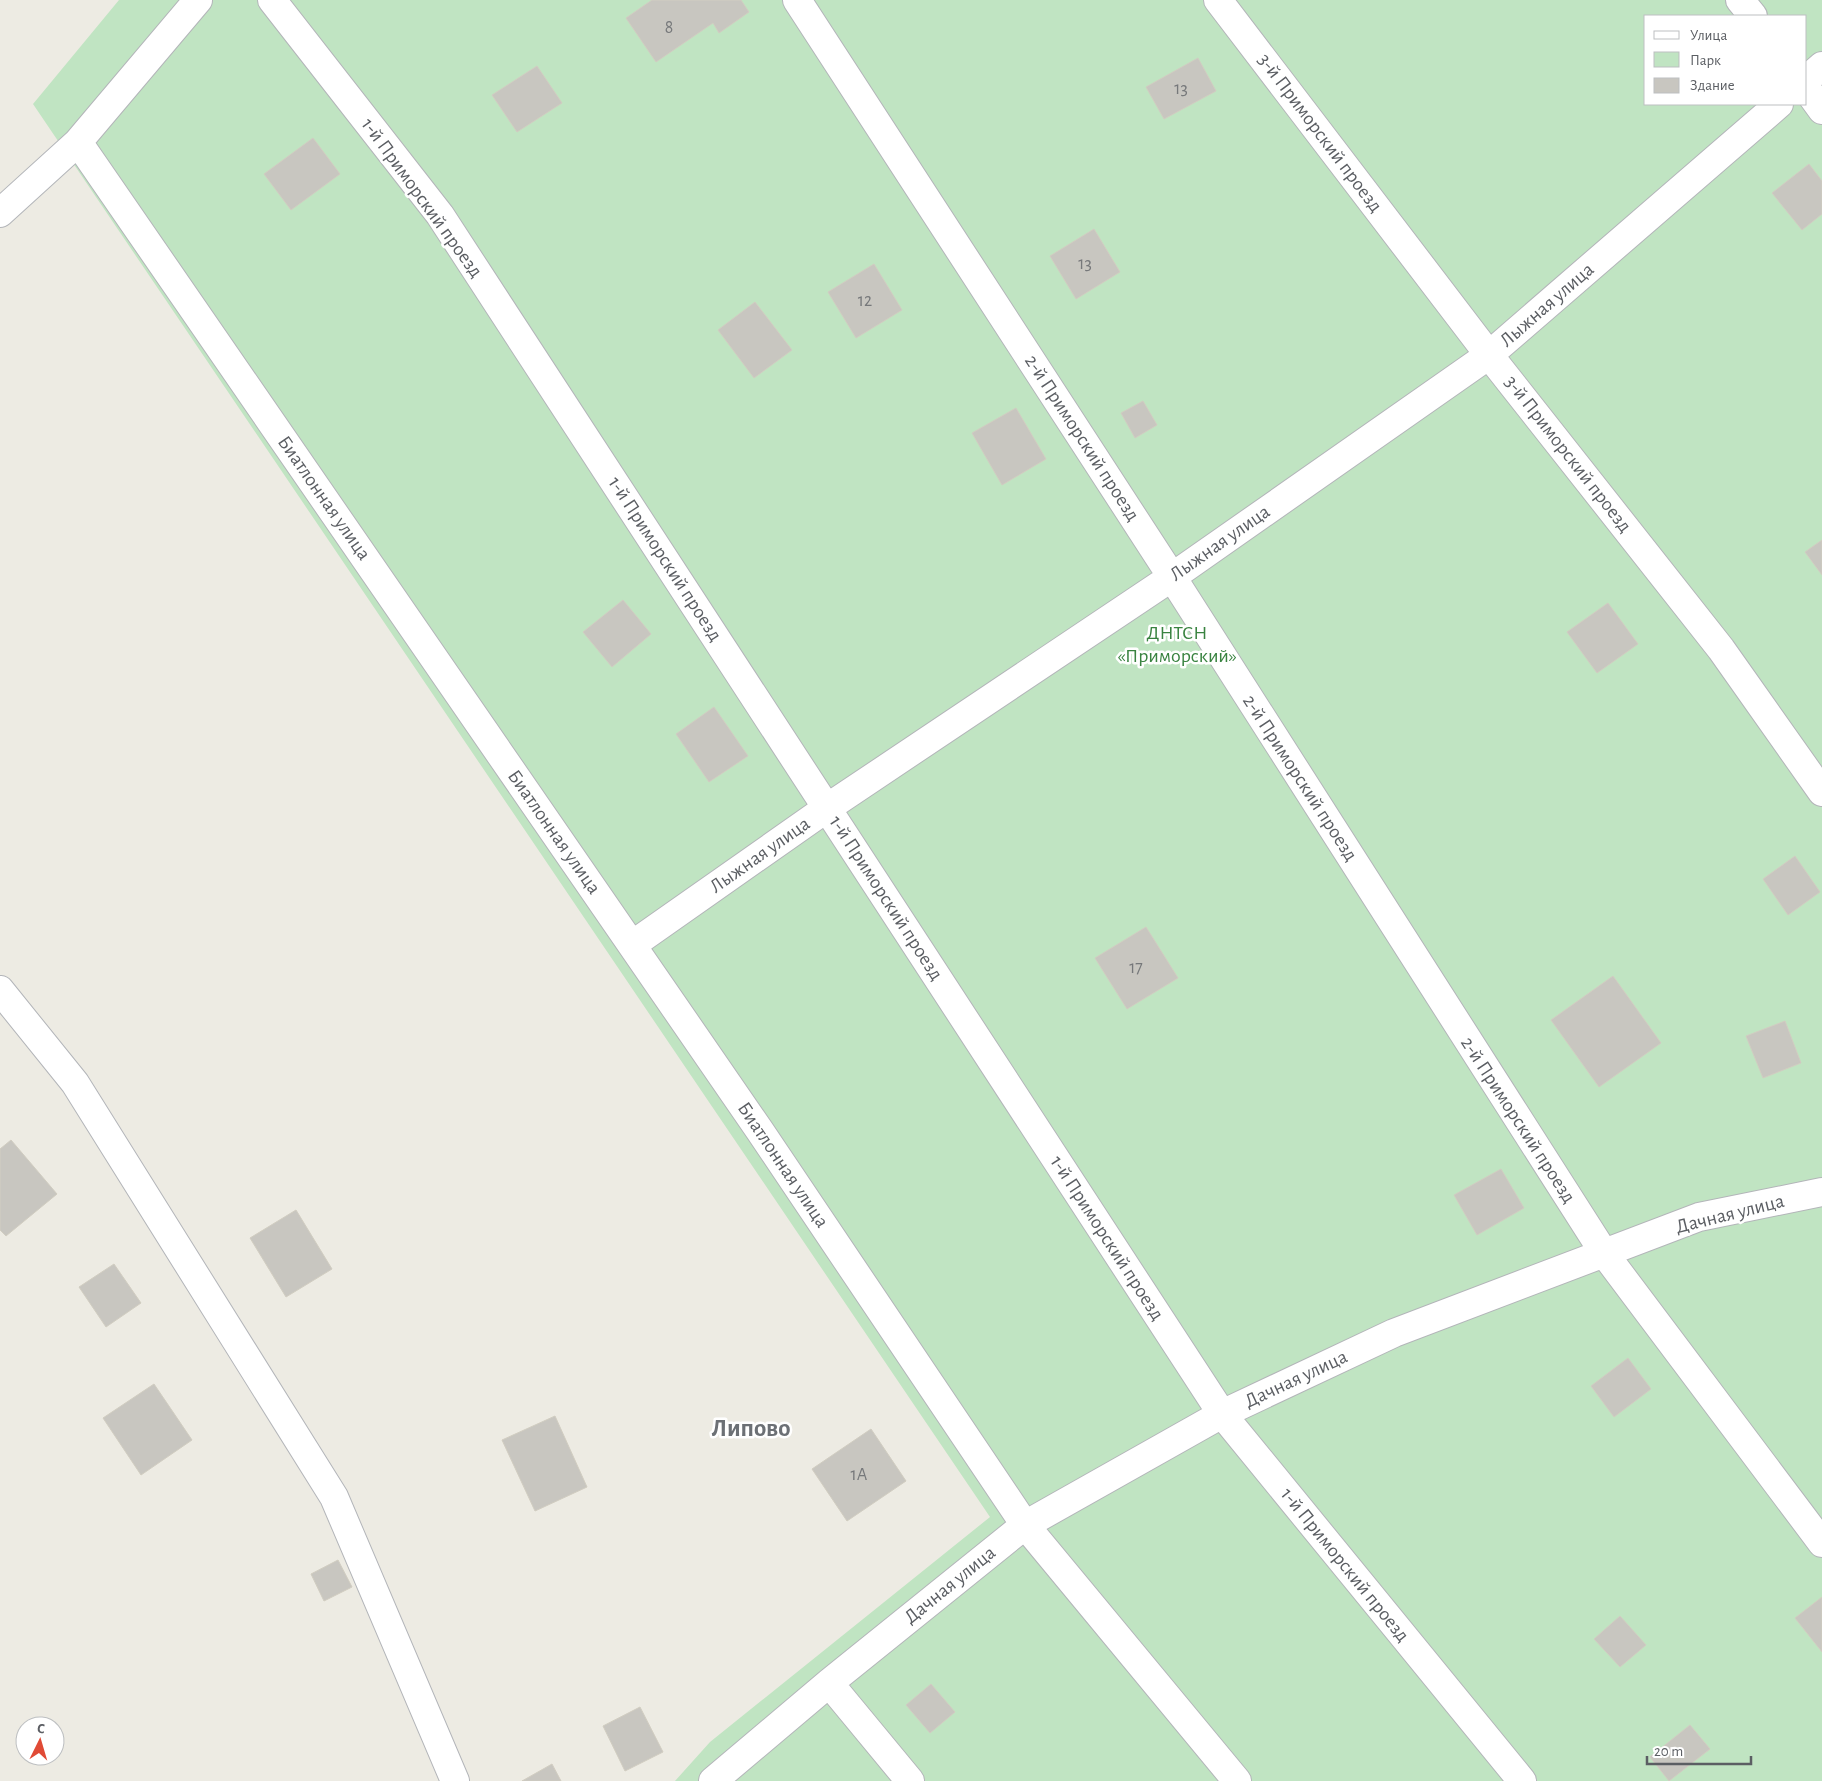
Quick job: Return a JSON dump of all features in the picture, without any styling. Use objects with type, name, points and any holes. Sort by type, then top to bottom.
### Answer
[{"type":"street","points":[[0,213],[78,142],[198,0]]},
{"type":"street","name":"1-й Приморский проезд","points":[[272,0],[440,215],[1222,1414],[1522,1781]]},
{"type":"street","name":"2-й Приморский проезд","points":[[798,0],[1172,577],[1604,1253],[1822,1544]]},
{"type":"street","name":"3-й Приморский проезд","points":[[1218,0],[1489,355],[1721,649],[1822,792]]},
{"type":"street","points":[[1740,0],[1751,15]]},
{"type":"street","points":[[1807,79],[1822,66]]},
{"type":"street","points":[[1807,89],[1822,110]]},
{"type":"street","name":"Лыжная улица","points":[[632,945],[827,808],[1172,577],[1489,355],[1778,105]]},
{"type":"street","name":"Биатлонная улица","points":[[78,142],[760,1131],[1025,1524],[1237,1781]]},
{"type":"street","points":[[0,990],[75,1083],[334,1497],[455,1781]]},
{"type":"street","name":"Дачная улица","points":[[713,1781],[829,1683],[1025,1524],[1222,1414],[1394,1333],[1699,1217],[1822,1192]]},
{"type":"street","points":[[829,1683],[910,1781]]},
{"type":"green space","name":"ДНТСН «Приморский»","points":[[119,0],[1822,0],[1822,1781],[675,1781],[710,1742],[990,1517],[33,104]]},
{"type":"building","points":[[652,0],[741,0],[749,12],[719,33],[713,23],[656,62],[626,18]]},
{"type":"building","points":[[1198,58],[1216,91],[1164,119],[1146,87]]},
{"type":"building","points":[[537,66],[562,103],[517,132],[492,95]]},
{"type":"building","points":[[313,138],[340,174],[291,210],[264,174]]},
{"type":"building","points":[[1809,164],[1822,181],[1822,214],[1802,230],[1772,193]]},
{"type":"building","points":[[1094,229],[1120,272],[1076,299],[1050,256]]},
{"type":"building","points":[[874,264],[902,310],[856,338],[828,292]]},
{"type":"building","points":[[755,302],[792,350],[754,378],[718,330]]},
{"type":"building","points":[[1143,401],[1157,425],[1135,438],[1121,413]]},
{"type":"building","points":[[1016,408],[1046,459],[1002,485],[972,433]]},
{"type":"building","points":[[1822,540],[1822,575],[1805,552]]},
{"type":"building","points":[[623,600],[651,634],[612,667],[583,632]]},
{"type":"building","points":[[1608,603],[1638,644],[1597,673],[1567,632]]},
{"type":"building","points":[[714,707],[748,756],[709,782],[676,734]]},
{"type":"building","points":[[1795,856],[1820,892],[1788,915],[1763,879]]},
{"type":"building","points":[[1146,927],[1178,978],[1127,1009],[1095,958]]},
{"type":"building","points":[[1613,976],[1661,1043],[1599,1087],[1551,1020]]},
{"type":"building","points":[[1785,1021],[1801,1063],[1763,1078],[1746,1036]]},
{"type":"building","points":[[11,1140],[57,1194],[6,1236],[0,1230],[0,1149]]},
{"type":"building","points":[[1501,1169],[1524,1208],[1477,1235],[1454,1195]]},
{"type":"building","points":[[296,1210],[332,1269],[286,1297],[250,1238]]},
{"type":"building","points":[[114,1264],[141,1303],[106,1327],[79,1287]]},
{"type":"building","points":[[1628,1358],[1651,1389],[1614,1417],[1591,1386]]},
{"type":"building","points":[[154,1384],[192,1440],[141,1475],[103,1418]]},
{"type":"building","points":[[555,1416],[587,1487],[535,1511],[502,1440]]},
{"type":"building","points":[[871,1429],[906,1481],[847,1521],[812,1469]]},
{"type":"building","points":[[338,1560],[352,1587],[324,1601],[311,1574]]},
{"type":"building","points":[[1822,1597],[1822,1652],[1795,1618]]},
{"type":"building","points":[[1620,1616],[1646,1645],[1620,1667],[1594,1639]]},
{"type":"building","points":[[931,1684],[955,1712],[930,1733],[906,1705]]},
{"type":"building","points":[[640,1707],[663,1752],[625,1771],[603,1726]]},
{"type":"building","points":[[1690,1725],[1710,1749],[1669,1781],[1650,1757]]},
{"type":"building","points":[[552,1764],[561,1781],[522,1781]]},
{"type":"district","name":"Липово","points":[[751,1428]]}]
